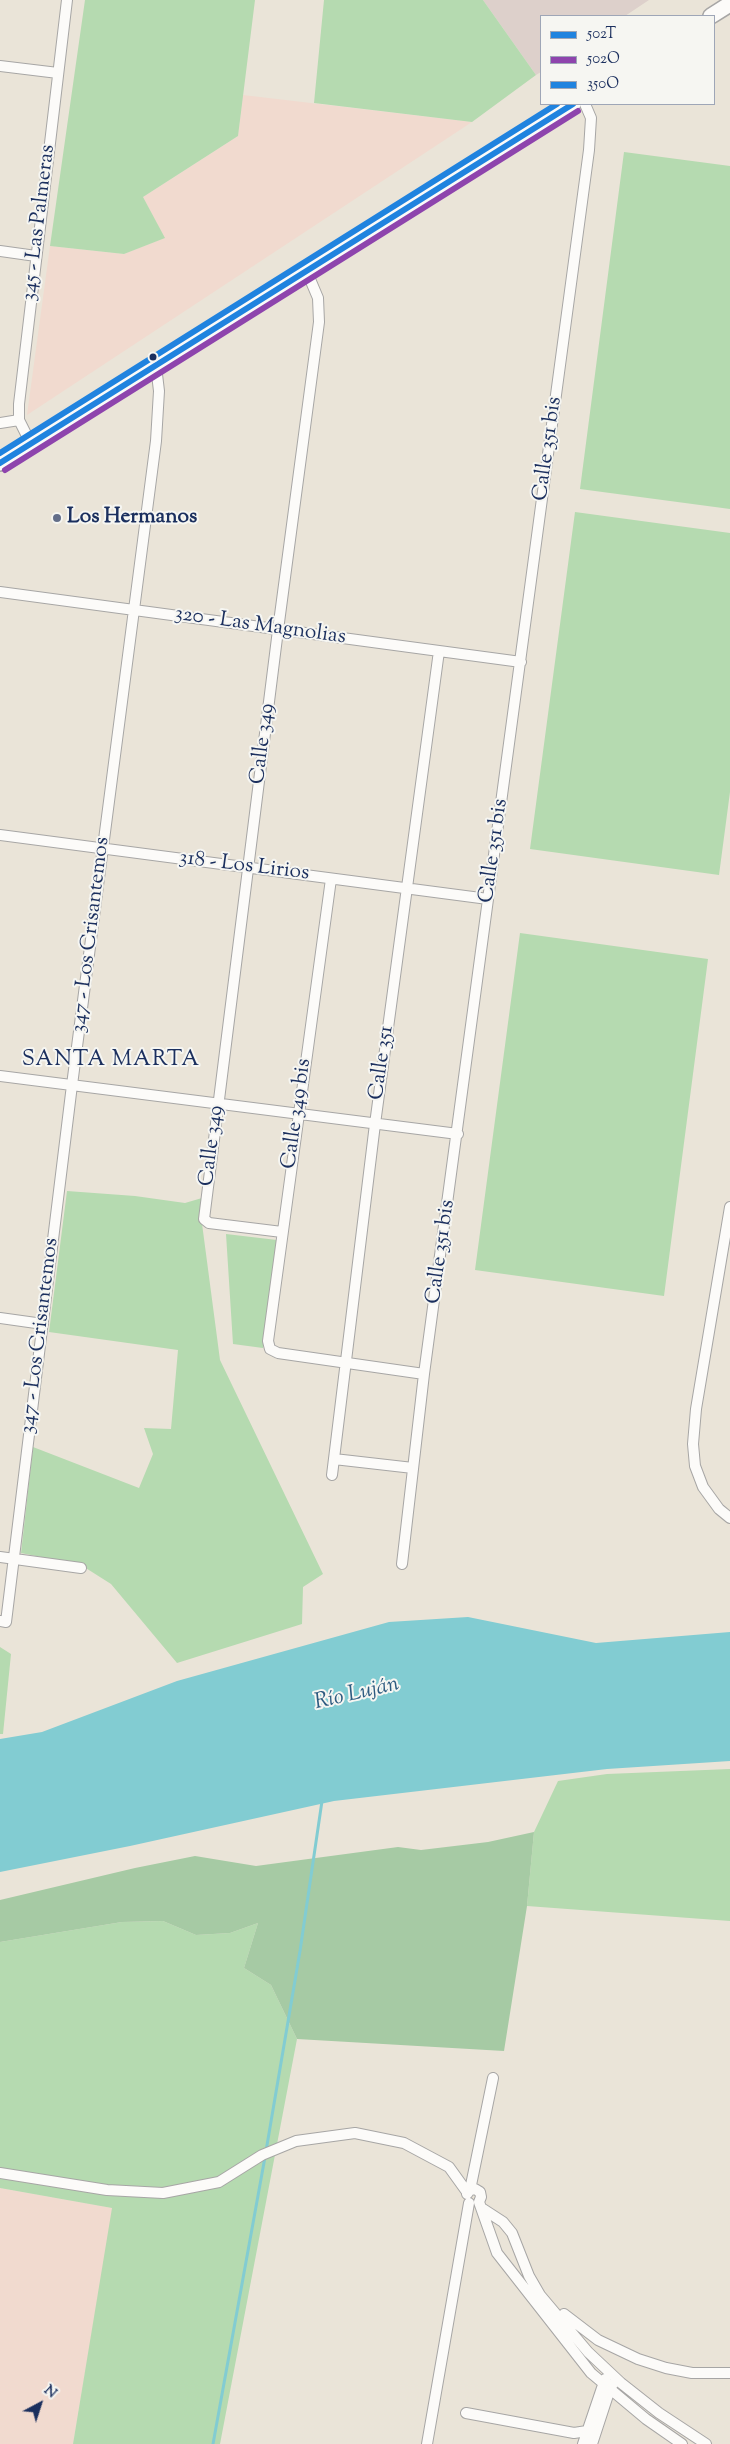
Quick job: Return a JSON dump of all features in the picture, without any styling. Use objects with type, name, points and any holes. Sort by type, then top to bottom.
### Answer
[{"type":"main road","points":[[713,15],[730,4]]},
{"type":"main road","points":[[0,462],[307,272],[571,105]]},
{"type":"street","name":"345 - Las Palmeras","points":[[19,420],[36,256],[67,0]]},
{"type":"street","points":[[0,66],[58,73]]},
{"type":"street","name":"Calle 351 bis","points":[[402,1564],[424,1374],[458,1134],[589,138],[591,118],[585,105]]},
{"type":"street","points":[[0,251],[36,256]]},
{"type":"street","name":"Calle 349","points":[[282,1232],[209,1223],[204,1218],[319,322],[318,298],[307,272]]},
{"type":"street","name":"347 - Los Crisantemos","points":[[3,1622],[14,1558],[72,1085],[156,441],[159,391],[156,366]]},
{"type":"street","points":[[0,423],[19,420],[31,444]]},
{"type":"street","name":"320 - Las Magnolias","points":[[0,592],[520,662]]},
{"type":"street","name":"Calle 351","points":[[332,1475],[375,1124],[439,651]]},
{"type":"street","name":"318 - Los Lirios","points":[[0,835],[488,899]]},
{"type":"street","name":"Calle 349 bis","points":[[331,879],[268,1341],[270,1349],[278,1353],[346,1362]]},
{"type":"street","points":[[0,1076],[458,1134]]},
{"type":"street","points":[[730,1207],[696,1409],[693,1444],[695,1466],[703,1487],[719,1509],[730,1518]]},
{"type":"street","points":[[0,1318],[43,1324]]},
{"type":"street","points":[[346,1362],[424,1374]]},
{"type":"street","points":[[334,1459],[413,1468]]},
{"type":"street","points":[[0,1557],[81,1568]]},
{"type":"street","points":[[493,2078],[466,2197],[504,2222],[512,2233],[537,2296],[591,2373],[682,2444]]},
{"type":"street","points":[[0,2173],[107,2190],[163,2193],[219,2182],[265,2154],[296,2141],[355,2132],[404,2143],[450,2168],[468,2191]]},
{"type":"street","points":[[477,2205],[497,2253],[588,2352],[617,2380],[666,2418],[706,2444]]},
{"type":"street","points":[[427,2444],[477,2205]]},
{"type":"street","points":[[537,2296],[578,2326],[620,2352],[666,2368],[692,2373],[730,2373]]},
{"type":"street","points":[[583,2444],[591,2436],[609,2372]]},
{"type":"street","points":[[606,2386],[617,2380]]},
{"type":"street","points":[[466,2413],[591,2436]]},
{"type":"shaded area","points":[[483,0],[649,0],[626,15],[540,15],[540,73],[536,75]]},
{"type":"shaded area","points":[[243,95],[472,122],[27,415],[50,246],[124,254],[164,238],[143,197],[238,136]]},
{"type":"shaded area","points":[[0,2188],[113,2208],[73,2444],[0,2444]]},
{"type":"green space","points":[[85,0],[255,0],[238,136],[143,197],[165,238],[124,254],[50,246]]},
{"type":"green space","points":[[324,0],[483,0],[536,75],[472,122],[314,103]]},
{"type":"green space","points":[[624,152],[730,166],[730,509],[580,489]]},
{"type":"green space","points":[[575,512],[730,533],[730,792],[719,875],[530,849]]},
{"type":"green space","points":[[520,933],[708,959],[664,1296],[475,1270]]},
{"type":"green space","points":[[67,1191],[135,1196],[185,1203],[202,1198],[201,1216],[220,1360],[323,1574],[303,1587],[302,1624],[177,1663],[111,1584],[81,1565],[21,1553],[33,1447],[139,1488],[153,1454],[144,1428],[171,1429],[178,1350],[49,1332]]},
{"type":"green space","points":[[226,1234],[277,1240],[263,1348],[233,1344]]},
{"type":"green space","points":[[0,1647],[11,1654],[3,1734],[0,1734]]},
{"type":"green space","points":[[730,1769],[730,1921],[527,1906],[534,1832],[558,1781],[607,1774]]},
{"type":"green space","points":[[534,1832],[527,1906],[504,2051],[297,2039],[271,1985],[244,1968],[258,1923],[230,1933],[196,1935],[163,1921],[122,1922],[0,1942],[0,1900],[135,1868],[195,1856],[256,1866],[398,1847],[421,1850],[488,1842]]},
{"type":"green space","points":[[163,1921],[196,1935],[230,1933],[258,1923],[244,1968],[271,1985],[297,2039],[220,2444],[73,2444],[112,2208],[0,2188],[0,1942],[122,1922]]},
{"type":"water","name":"Río Luján","points":[[468,1617],[596,1643],[730,1632],[730,1761],[607,1769],[334,1801],[130,1846],[0,1872],[0,1739],[42,1732],[177,1681],[389,1622]]},
{"type":"waterway","points":[[266,2151],[300,1951],[322,1801]]},
{"type":"waterway","points":[[213,2444],[265,2157]]},
{"type":"transit line","name":"350O","points":[[0,453],[555,105]]},
{"type":"transit line","name":"502T","points":[[0,463],[571,105]]},
{"type":"transit line","name":"502O","points":[[5,470],[578,111]]},
{"type":"place","name":"Los Hermanos","points":[[57,518]]},
{"type":"district","name":"SANTA MARTA","points":[[111,1061]]}]
